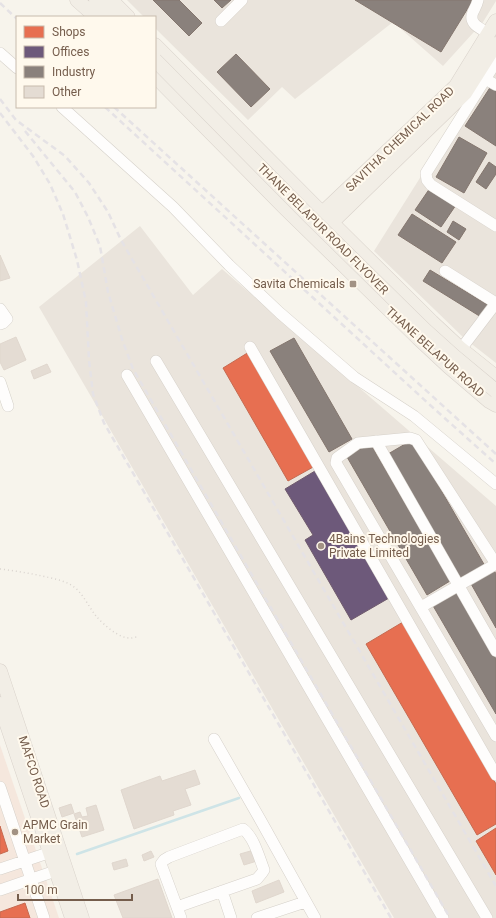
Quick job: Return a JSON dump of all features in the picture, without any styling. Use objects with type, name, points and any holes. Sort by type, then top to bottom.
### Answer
[{"type":"main road","points":[[77,0],[125,16]]},
{"type":"main road","points":[[82,0],[102,9]]},
{"type":"main road","name":"SAVITHA CHEMICAL ROAD","points":[[311,233],[465,93],[492,39],[496,21]]},
{"type":"main road","points":[[156,46],[427,317],[461,349],[496,377]]},
{"type":"main road","name":"THANE BELAPUR ROAD FLYOVER","points":[[156,61],[310,217],[425,330],[496,391]]},
{"type":"main road","name":"THANE BELAPUR ROAD","points":[[156,77],[418,338],[448,366],[496,405]]},
{"type":"main road","name":"MAFCO ROAD","points":[[0,671],[54,851]]},
{"type":"main road","name":"MAFCO ROAD","points":[[0,704],[54,851],[72,918]]},
{"type":"main road","name":"MAFCO ROAD","points":[[60,869],[82,918]]},
{"type":"street","points":[[221,21],[242,0]]},
{"type":"street","points":[[478,0],[472,15],[472,21],[475,26],[492,39]]},
{"type":"street","points":[[0,53],[16,67]]},
{"type":"street","points":[[496,62],[426,174],[427,180],[431,185],[496,226]]},
{"type":"street","points":[[485,79],[496,85]]},
{"type":"street","points":[[63,108],[173,207],[229,266],[280,313],[354,377],[414,416],[496,484]]},
{"type":"street","points":[[445,271],[496,303],[461,349]]},
{"type":"street","points":[[0,309],[7,319],[0,324]]},
{"type":"street","points":[[250,347],[496,775]]},
{"type":"street","points":[[156,361],[486,918]]},
{"type":"street","points":[[127,375],[443,918]]},
{"type":"street","points":[[0,382],[8,406]]},
{"type":"street","points":[[421,607],[496,564],[416,440],[410,438],[358,443],[337,458],[336,463],[496,736]]},
{"type":"street","points":[[376,441],[496,651]]},
{"type":"street","points":[[214,739],[315,918]]},
{"type":"street","points":[[0,787],[3,805],[25,861],[44,918]]},
{"type":"street","points":[[243,829],[246,831],[251,837],[264,870],[262,873],[257,879],[222,891],[179,913],[161,864],[164,860],[243,829]]},
{"type":"street","points":[[0,869],[54,851]]},
{"type":"street","points":[[0,890],[60,869]]},
{"type":"street","points":[[222,891],[231,918]]},
{"type":"street","points":[[257,918],[305,902]]},
{"type":"path","points":[[0,569],[38,574],[63,581],[73,586],[79,592],[97,617],[111,630],[123,637],[137,637]]},
{"type":"shaded area","points":[[127,0],[496,0],[483,22],[443,66],[393,22],[295,99],[282,87],[248,120],[156,29],[156,16],[143,16]]},
{"type":"shaded area","points":[[496,57],[496,363],[464,338],[374,251]]},
{"type":"shaded area","points":[[140,226],[193,295],[222,269],[496,506],[496,918],[394,918],[39,307]]},
{"type":"shaded area","name":"APMC Grain Market","points":[[0,745],[59,918],[0,918]]},
{"type":"building: Shops","points":[[249,352],[315,466],[288,481],[223,368]]},
{"type":"building: Shops","points":[[403,622],[496,784],[496,824],[477,835],[366,644]]},
{"type":"building: Shops","points":[[0,826],[8,851],[0,854]]},
{"type":"building: Shops","points":[[496,828],[496,875],[476,841]]},
{"type":"building: Shops","points":[[25,903],[30,918],[0,918],[0,912]]},
{"type":"building: Offices","points":[[315,471],[389,598],[351,620],[305,540],[313,535],[285,489]]},
{"type":"building: Industry","points":[[153,0],[179,0],[202,23],[189,36]]},
{"type":"building: Industry","points":[[214,0],[231,0],[222,8]]},
{"type":"building: Industry","points":[[355,0],[473,0],[441,52]]},
{"type":"building: Industry","points":[[236,54],[270,89],[251,107],[217,72]]},
{"type":"building: Industry","points":[[491,86],[496,90],[496,146],[465,126]]},
{"type":"building: Industry","points":[[459,137],[487,153],[464,193],[436,177]]},
{"type":"building: Industry","points":[[489,162],[496,167],[496,174],[486,189],[476,182]]},
{"type":"building: Industry","points":[[430,188],[456,205],[441,227],[415,210]]},
{"type":"building: Industry","points":[[412,214],[456,242],[442,263],[398,235]]},
{"type":"building: Industry","points":[[453,221],[466,229],[459,240],[447,232]]},
{"type":"building: Industry","points":[[430,270],[488,305],[481,317],[423,281]]},
{"type":"building: Industry","points":[[294,338],[352,439],[329,452],[270,351]]},
{"type":"building: Industry","points":[[412,440],[485,566],[461,580],[388,454]]},
{"type":"building: Industry","points":[[370,443],[450,581],[427,595],[347,457]]},
{"type":"building: Industry","points":[[493,568],[496,574],[496,628],[470,582]]},
{"type":"building: Industry","points":[[456,590],[496,659],[496,714],[432,604]]},
{"type":"building: Other","points":[[0,255],[10,278],[0,281]]},
{"type":"building: Other","points":[[16,337],[26,360],[4,370],[0,362],[0,344]]},
{"type":"building: Other","points":[[47,364],[51,372],[34,379],[31,371]]},
{"type":"building: Other","points":[[195,770],[200,784],[185,789],[191,805],[173,811],[174,815],[134,829],[121,790],[160,776],[162,781]]},
{"type":"building: Other","points":[[71,804],[74,813],[62,817],[59,808]]},
{"type":"building: Other","points":[[96,805],[104,830],[82,837],[74,814],[80,812],[82,817],[88,816],[86,808]]},
{"type":"building: Other","points":[[254,850],[257,861],[244,865],[240,854]]},
{"type":"building: Other","points":[[151,851],[154,857],[144,861],[142,855]]},
{"type":"building: Other","points":[[126,859],[128,866],[114,870],[112,863]]},
{"type":"building: Other","points":[[158,879],[172,918],[123,918],[114,895]]},
{"type":"building: Other","points":[[279,880],[284,892],[256,903],[252,891]]},
{"type":"waterway","points":[[77,854],[239,798]]},
{"type":"railway","points":[[0,3],[16,18]]},
{"type":"railway","points":[[0,99],[16,120],[65,156],[89,183],[108,212],[121,240],[496,886]]},
{"type":"railway","points":[[106,108],[496,464]]},
{"type":"railway","points":[[115,108],[496,454]]},
{"type":"railway","points":[[0,113],[33,156],[50,184],[63,214],[77,260],[86,302],[89,360],[93,394],[104,423],[391,918]]},
{"type":"railway","points":[[25,131],[75,192],[88,217],[100,246],[108,292],[133,369],[450,918]]},
{"type":"place","name":"Savita Chemicals","points":[[353,284]]},
{"type":"place","name":"4Bains Technologies Private Limited","points":[[321,546]]},
{"type":"place","name":"APMC Grain Market","points":[[15,832]]}]
